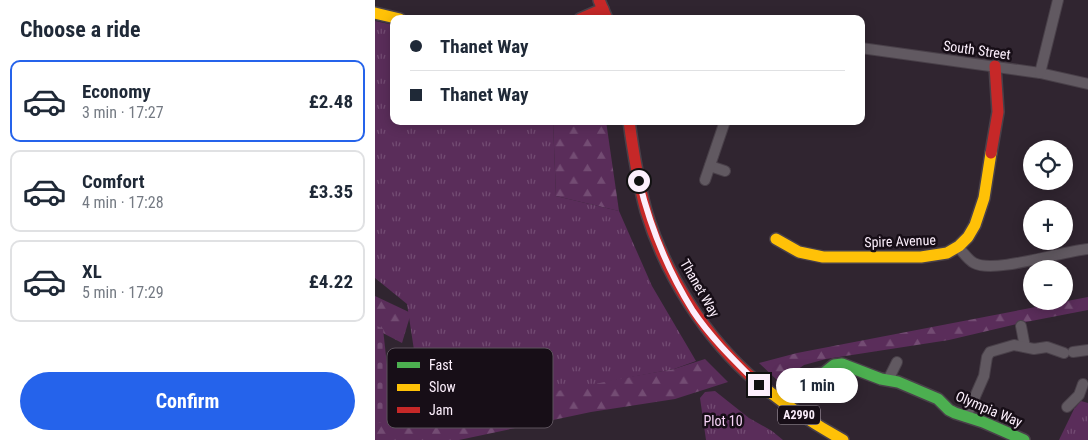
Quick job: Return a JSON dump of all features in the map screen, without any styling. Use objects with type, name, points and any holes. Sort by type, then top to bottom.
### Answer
[{"type":"street","points":[[1040,73],[1058,0]]},
{"type":"street","points":[[589,15],[603,9]]},
{"type":"street","points":[[375,13],[390,17]]},
{"type":"street","name":"South Street","points":[[865,49],[1040,73],[1088,84]]},
{"type":"street","points":[[995,66],[993,78],[997,94],[998,112],[984,197],[975,226],[964,242],[958,247],[972,262],[986,266],[1030,261],[1088,249]]},
{"type":"street","name":"Thanet Way","points":[[630,125],[639,181],[652,226],[671,269],[693,310],[724,350],[759,385],[806,420],[843,440]]},
{"type":"street","points":[[705,180],[724,125]]},
{"type":"street","points":[[710,166],[725,171]]},
{"type":"street","name":"Spire Avenue","points":[[776,239],[796,252],[839,259],[890,255],[936,255],[948,253],[958,247]]},
{"type":"street","points":[[1021,326],[1025,347]]},
{"type":"street","points":[[966,417],[984,376],[988,354],[995,350],[1014,345],[1034,349],[1047,347],[1069,353],[1088,350]]},
{"type":"street","points":[[888,380],[897,362]]},
{"type":"street","name":"Olympia Way","points":[[813,375],[824,373],[834,365],[842,364],[881,379],[898,382],[938,399],[951,412],[983,422],[1024,440]]},
{"type":"street","points":[[1067,408],[1084,397],[1083,384]]},
{"type":"green space","points":[[375,21],[390,24],[390,125],[553,125],[556,196],[619,211],[652,286],[696,361],[674,369],[553,392],[553,348],[414,348],[407,304],[375,278]]},
{"type":"green space","points":[[553,125],[607,125],[619,211],[556,196]]},
{"type":"green space","points":[[375,296],[411,313],[402,343],[375,329]]},
{"type":"green space","points":[[1088,297],[1088,310],[949,340],[826,359],[804,365],[779,382],[759,363],[797,353],[1023,310],[1073,310],[1073,300]]},
{"type":"green space","points":[[375,325],[383,329],[387,365],[387,421],[375,424]]},
{"type":"green space","points":[[705,359],[728,382],[675,399],[553,420],[553,390],[674,369]]},
{"type":"green space","name":"Plot 10","points":[[715,391],[749,418],[772,431],[783,440],[706,440],[700,398],[705,392]]},
{"type":"green space","points":[[1081,401],[1088,403],[1088,440],[1059,440],[1074,409]]},
{"type":"green space","points":[[387,420],[387,428],[516,428],[459,440],[375,440],[375,422]]},
{"type":"traffic: fast","points":[[813,375],[824,373],[834,365],[842,364],[881,379],[898,382],[938,399],[955,413],[983,422],[1024,440]]},
{"type":"traffic: slow","points":[[375,13],[390,17]]},
{"type":"traffic: slow","points":[[776,239],[799,252],[823,257],[921,257],[947,253],[959,246],[968,237],[975,225],[984,198],[991,153]]},
{"type":"traffic: slow","points":[[757,382],[799,413],[843,440]]},
{"type":"traffic: jam","points":[[599,0],[605,15]]},
{"type":"traffic: jam","points":[[589,15],[603,9]]},
{"type":"traffic: jam","points":[[991,153],[998,112],[995,66]]},
{"type":"traffic: jam","points":[[630,125],[646,211],[664,258],[689,304],[704,326],[738,365],[757,382]]},
{"type":"route","points":[[639,181],[652,226],[671,269],[693,310],[724,350],[759,385]]}]
